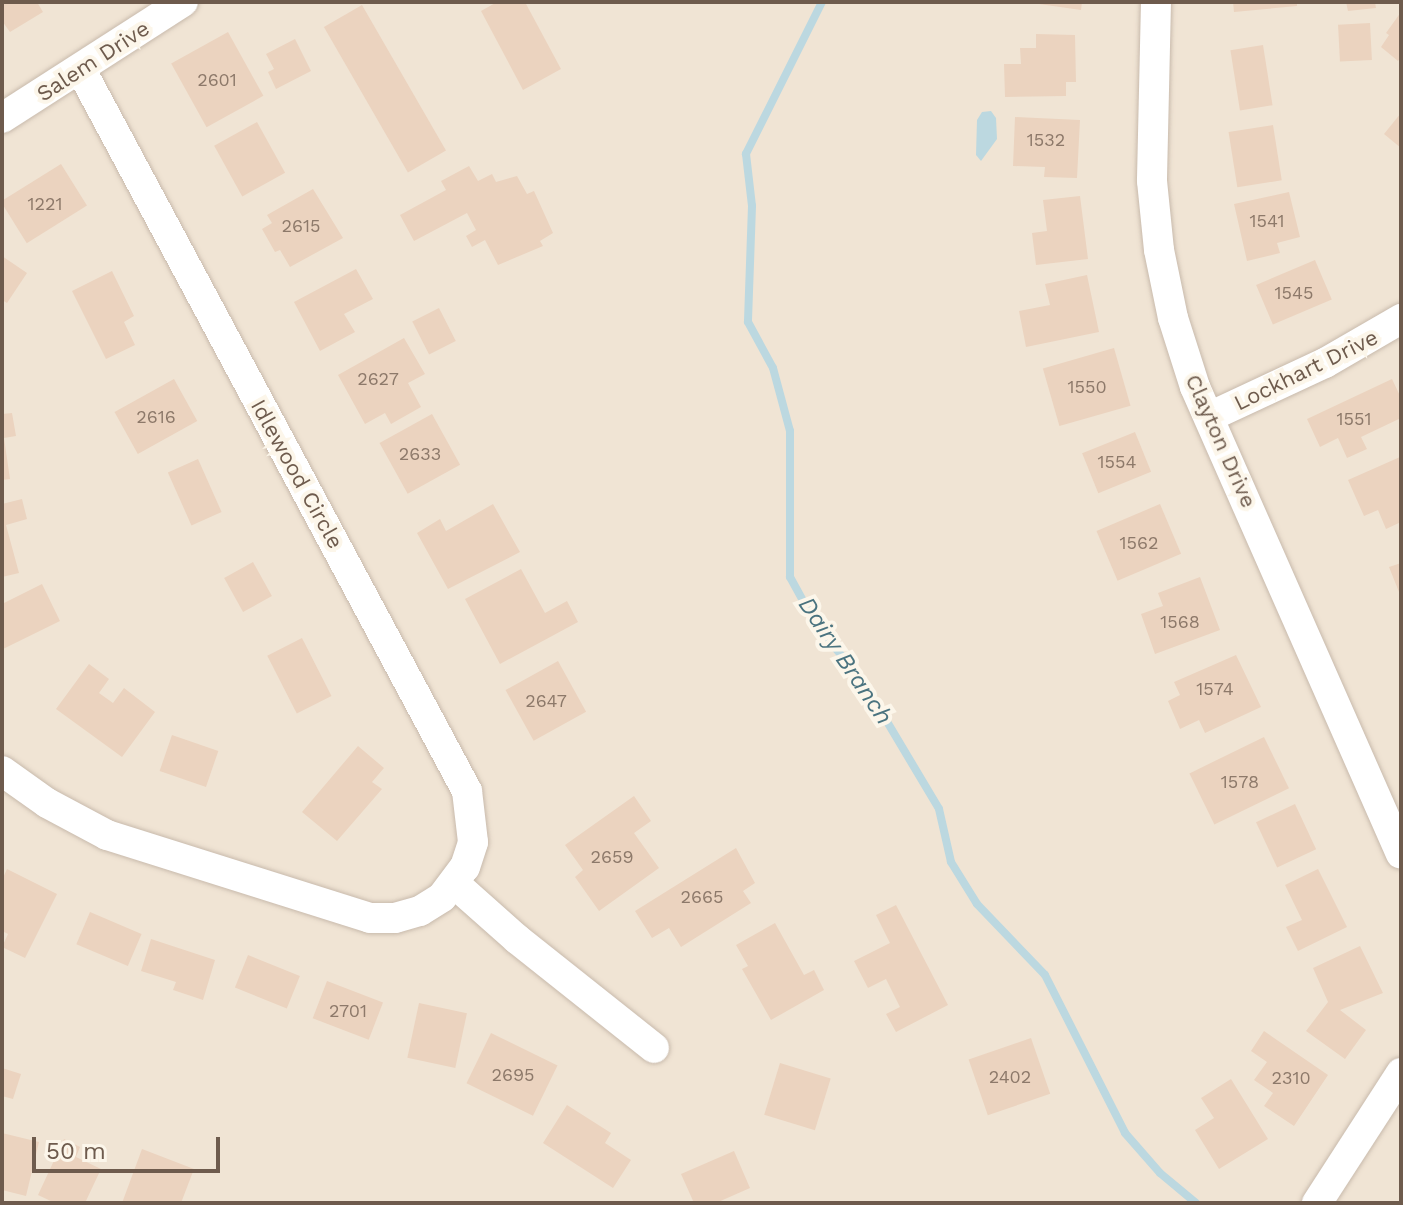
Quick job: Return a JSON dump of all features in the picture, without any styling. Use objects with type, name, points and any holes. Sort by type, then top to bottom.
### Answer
[{"type":"street","name":"Salem Drive","points":[[2,118],[183,2]]},
{"type":"street","name":"Clayton Drive","points":[[1156,2],[1152,181],[1159,250],[1183,351],[1401,854]]},
{"type":"street","name":"Idlewood Circle","points":[[2,771],[47,803],[107,835],[370,918],[395,918],[420,911],[442,897],[455,884],[465,867],[473,842],[467,791],[81,70]]},
{"type":"street","name":"Lockhart Drive","points":[[1209,417],[1325,363],[1401,319]]},
{"type":"street","points":[[455,884],[517,939],[654,1048]]},
{"type":"street","points":[[1317,1203],[1401,1073]]},
{"type":"shaded area","points":[[2,2],[1401,2],[1401,1203],[2,1203]]},
{"type":"water","points":[[991,111],[996,118],[997,139],[981,161],[976,155],[977,120],[982,112]]},
{"type":"building","points":[[2,2],[37,2],[43,12],[10,32],[2,21]]},
{"type":"building","points":[[497,2],[525,2],[561,69],[523,90],[481,11]]},
{"type":"building","points":[[1025,2],[1082,2],[1081,10]]},
{"type":"building","points":[[1233,2],[1297,2],[1297,6],[1234,12]]},
{"type":"building","points":[[1346,2],[1375,2],[1376,8],[1348,11]]},
{"type":"building","points":[[362,5],[446,150],[408,172],[324,27]]},
{"type":"building","points":[[1401,12],[1401,57],[1398,61],[1381,47],[1389,35],[1386,33]]},
{"type":"building","points":[[1370,23],[1372,60],[1340,62],[1338,25]]},
{"type":"building","points":[[228,32],[263,96],[207,127],[171,64]]},
{"type":"building","points":[[1036,34],[1075,35],[1076,82],[1066,82],[1066,96],[1005,97],[1004,64],[1021,64],[1020,48],[1036,48]]},
{"type":"building","points":[[295,39],[311,71],[276,89],[268,72],[274,69],[266,54]]},
{"type":"building","points":[[1263,45],[1273,105],[1240,110],[1230,50]]},
{"type":"building","points":[[1401,113],[1401,148],[1384,134]]},
{"type":"building","points":[[1015,117],[1080,120],[1077,178],[1044,177],[1045,167],[1013,166]]},
{"type":"building","points":[[257,122],[285,173],[242,196],[214,146]]},
{"type":"building","points":[[1273,125],[1282,180],[1237,187],[1229,132]]},
{"type":"building","points":[[61,164],[87,206],[27,243],[2,201]]},
{"type":"building","points":[[469,166],[478,181],[492,174],[496,182],[517,176],[527,194],[534,191],[553,233],[540,241],[543,246],[498,265],[485,240],[472,247],[466,236],[476,230],[467,213],[414,241],[400,215],[446,190],[441,181]]},
{"type":"building","points":[[313,189],[343,238],[290,267],[280,250],[275,252],[262,229],[272,223],[267,215]]},
{"type":"building","points":[[1289,192],[1300,237],[1277,243],[1280,253],[1247,261],[1234,204]]},
{"type":"building","points":[[1080,196],[1088,259],[1036,265],[1032,233],[1047,231],[1043,200]]},
{"type":"building","points":[[2,256],[27,273],[7,303],[2,300]]},
{"type":"building","points":[[1315,260],[1332,300],[1273,325],[1256,285]]},
{"type":"building","points":[[356,269],[373,299],[344,314],[355,332],[320,351],[294,302]]},
{"type":"building","points":[[112,271],[134,316],[124,322],[135,345],[106,359],[72,291]]},
{"type":"building","points":[[1087,275],[1099,332],[1026,347],[1019,311],[1050,305],[1045,284]]},
{"type":"building","points":[[439,308],[456,341],[429,355],[412,322]]},
{"type":"building","points":[[404,338],[425,374],[408,383],[421,407],[391,424],[385,413],[365,424],[338,375]]},
{"type":"building","points":[[1114,348],[1131,406],[1059,426],[1043,368]]},
{"type":"building","points":[[174,379],[197,421],[138,454],[115,412]]},
{"type":"building","points":[[1392,379],[1401,398],[1401,418],[1361,437],[1367,449],[1347,458],[1338,438],[1320,447],[1307,419]]},
{"type":"building","points":[[12,413],[16,436],[4,438],[10,479],[2,480],[2,414]]},
{"type":"building","points":[[432,414],[460,465],[408,494],[380,443]]},
{"type":"building","points":[[1135,432],[1151,472],[1098,493],[1082,453]]},
{"type":"building","points":[[1400,457],[1401,522],[1386,529],[1378,510],[1364,516],[1348,480]]},
{"type":"building","points":[[198,459],[222,512],[191,525],[168,472]]},
{"type":"building","points":[[22,499],[27,519],[6,525],[19,573],[2,577],[2,504]]},
{"type":"building","points":[[493,504],[520,552],[448,589],[417,533],[440,519],[446,531]]},
{"type":"building","points":[[1160,504],[1181,554],[1118,581],[1096,531]]},
{"type":"building","points":[[253,562],[272,596],[243,612],[224,578]]},
{"type":"building","points":[[1401,563],[1401,597],[1389,567]]},
{"type":"building","points":[[521,569],[545,613],[567,601],[578,622],[500,664],[465,599]]},
{"type":"building","points":[[1200,577],[1220,630],[1155,654],[1141,614],[1163,606],[1158,593]]},
{"type":"building","points":[[42,584],[60,621],[3,649],[2,604]]},
{"type":"building","points":[[302,638],[332,696],[297,714],[267,656]]},
{"type":"building","points":[[1236,655],[1261,707],[1205,733],[1199,720],[1180,729],[1168,701],[1180,695],[1174,682]]},
{"type":"building","points":[[558,661],[586,712],[534,741],[506,690]]},
{"type":"building","points":[[89,664],[109,679],[99,693],[113,703],[124,688],[155,712],[122,757],[56,709]]},
{"type":"building","points":[[172,735],[218,751],[206,787],[160,771]]},
{"type":"building","points":[[1264,737],[1289,788],[1214,825],[1189,773]]},
{"type":"building","points":[[358,746],[384,768],[372,782],[382,789],[337,841],[302,812]]},
{"type":"building","points":[[634,796],[651,821],[634,833],[659,868],[599,911],[575,877],[583,870],[565,845]]},
{"type":"building","points":[[1295,804],[1316,849],[1277,867],[1256,822]]},
{"type":"building","points":[[736,848],[755,883],[743,891],[751,903],[681,947],[669,928],[652,938],[635,911]]},
{"type":"building","points":[[7,869],[57,894],[25,958],[2,947],[8,934],[2,931],[2,880]]},
{"type":"building","points":[[1318,869],[1347,927],[1298,951],[1286,927],[1302,920],[1285,885]]},
{"type":"building","points":[[896,905],[948,1005],[896,1032],[886,1014],[900,1007],[886,979],[868,988],[854,961],[890,943],[876,915]]},
{"type":"building","points":[[90,912],[142,934],[128,966],[76,944]]},
{"type":"building","points":[[775,923],[804,975],[814,970],[824,990],[771,1020],[742,969],[748,966],[736,945]]},
{"type":"building","points":[[151,939],[215,960],[203,1000],[173,990],[176,982],[141,971]]},
{"type":"building","points":[[1360,946],[1383,993],[1340,1010],[1366,1030],[1345,1059],[1306,1031],[1328,1002],[1313,968]]},
{"type":"building","points":[[248,955],[300,976],[287,1008],[235,987]]},
{"type":"building","points":[[327,981],[383,1003],[369,1040],[313,1018]]},
{"type":"building","points":[[419,1003],[467,1013],[455,1068],[407,1058]]},
{"type":"building","points":[[1264,1031],[1328,1075],[1294,1126],[1264,1106],[1273,1093],[1254,1080],[1267,1062],[1251,1051]]},
{"type":"building","points":[[491,1033],[558,1065],[533,1116],[466,1083]]},
{"type":"building","points":[[1031,1038],[1050,1094],[988,1115],[969,1059]]},
{"type":"building","points":[[780,1063],[831,1078],[815,1130],[764,1115]]},
{"type":"building","points":[[2,1068],[21,1074],[13,1099],[2,1096]]},
{"type":"building","points":[[1231,1079],[1268,1139],[1219,1169],[1195,1130],[1214,1118],[1201,1098]]},
{"type":"building","points":[[567,1105],[611,1133],[605,1143],[631,1160],[613,1188],[543,1143]]},
{"type":"building","points":[[2,1133],[39,1142],[26,1196],[2,1190]]},
{"type":"building","points":[[64,1139],[80,1147],[76,1157],[101,1169],[85,1203],[55,1203],[38,1195]]},
{"type":"building","points":[[142,1149],[194,1169],[181,1203],[122,1203]]},
{"type":"building","points":[[734,1151],[750,1188],[716,1203],[694,1203],[681,1174]]},
{"type":"waterway","name":"Dairy Branch","points":[[822,2],[746,154],[752,206],[748,322],[773,368],[790,431],[790,577],[818,628],[861,678],[939,809],[951,862],[977,904],[1045,975],[1125,1133],[1160,1173],[1196,1203]]}]
